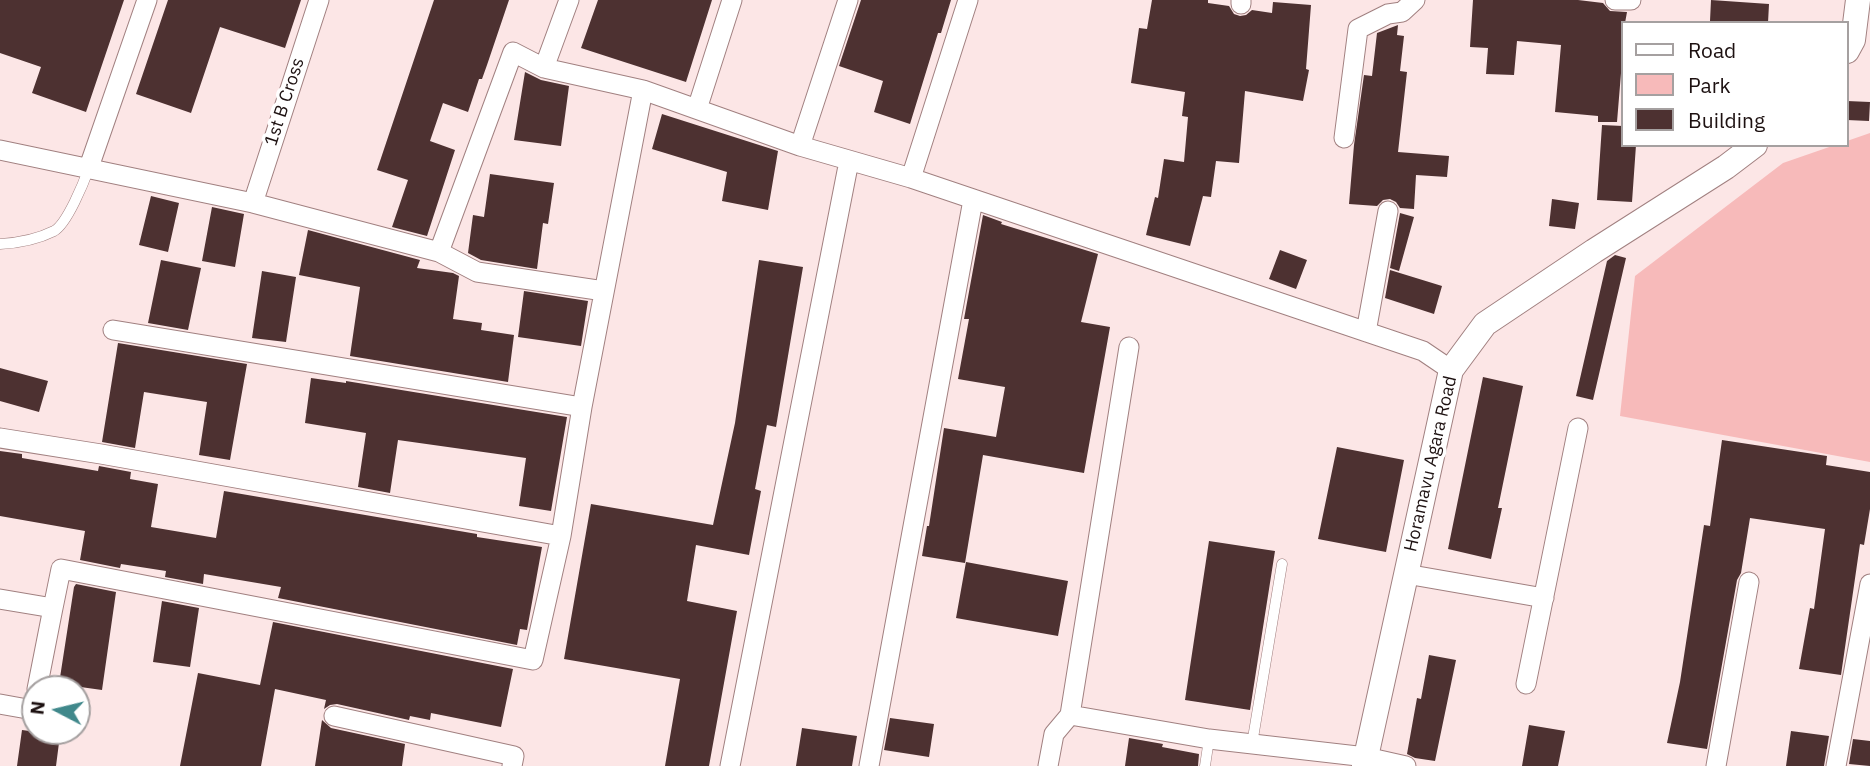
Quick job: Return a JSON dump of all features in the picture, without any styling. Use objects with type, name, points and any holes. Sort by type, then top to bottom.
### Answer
[{"type":"street","points":[[89,167],[147,0]]},
{"type":"street","name":"1st B Cross","points":[[253,203],[318,0]]},
{"type":"street","points":[[544,68],[569,0]]},
{"type":"street","points":[[697,109],[732,0]]},
{"type":"street","points":[[800,146],[848,0]]},
{"type":"street","points":[[911,178],[968,0]]},
{"type":"street","points":[[1344,138],[1358,29],[1388,14],[1402,12],[1416,0]]},
{"type":"street","points":[[1615,0],[1631,0]]},
{"type":"street","points":[[1850,45],[1858,0]]},
{"type":"street","points":[[439,252],[513,52],[544,68],[643,90],[800,146],[911,178],[1423,351],[1451,370]]},
{"type":"street","points":[[40,675],[61,569],[533,660],[561,536],[582,407],[643,90]]},
{"type":"street","name":"Horamavu Agara Road","points":[[1365,761],[1451,370],[1485,324],[1726,167],[1752,147]]},
{"type":"street","points":[[0,150],[253,203],[439,252],[477,272],[604,291]]},
{"type":"street","points":[[730,766],[849,161]]},
{"type":"street","points":[[869,766],[973,200]]},
{"type":"street","points":[[1366,332],[1388,211]]},
{"type":"street","points":[[113,330],[582,407]]},
{"type":"street","points":[[1048,766],[1054,734],[1070,715],[1129,347]]},
{"type":"street","points":[[1526,684],[1578,428]]},
{"type":"street","points":[[0,438],[561,536]]},
{"type":"street","points":[[1406,574],[1544,598]]},
{"type":"street","points":[[1716,766],[1749,582]]},
{"type":"street","points":[[1836,766],[1870,584]]},
{"type":"street","points":[[0,599],[53,608]]},
{"type":"street","points":[[0,704],[21,708]]},
{"type":"street","points":[[1070,715],[1209,739],[1406,766]]},
{"type":"street","points":[[334,716],[514,756],[512,766]]},
{"type":"lane","points":[[0,244],[18,243],[57,230],[80,193],[89,167]]},
{"type":"lane","points":[[1252,744],[1282,564]]},
{"type":"lane","points":[[1205,766],[1209,739]]},
{"type":"green space","points":[[1870,133],[1870,462],[1620,416],[1635,276],[1783,163],[1829,147],[1849,147],[1849,140]]},
{"type":"building","points":[[0,0],[124,0],[86,112],[32,93],[41,67],[0,53]]},
{"type":"building","points":[[168,0],[301,0],[285,48],[220,27],[191,113],[136,94]]},
{"type":"building","points":[[434,0],[509,0],[468,112],[443,103],[430,141],[455,150],[427,236],[392,227],[408,180],[377,170]]},
{"type":"building","points":[[598,0],[712,0],[686,82],[581,48]]},
{"type":"building","points":[[861,0],[951,0],[910,124],[874,112],[883,81],[839,66]]},
{"type":"building","points":[[1152,0],[1208,0],[1208,3],[1229,6],[1234,14],[1240,16],[1252,10],[1272,13],[1273,2],[1311,5],[1306,69],[1309,70],[1303,101],[1245,91],[1239,163],[1216,161],[1211,197],[1203,196],[1190,246],[1146,235],[1155,197],[1158,198],[1164,159],[1184,162],[1188,117],[1182,116],[1185,92],[1131,83],[1139,28],[1147,29]]},
{"type":"building","points":[[1473,0],[1578,0],[1603,3],[1610,11],[1627,12],[1625,21],[1622,21],[1617,122],[1598,122],[1598,116],[1555,112],[1561,45],[1517,41],[1514,75],[1486,74],[1488,48],[1470,47]]},
{"type":"building","points":[[1711,0],[1769,4],[1768,21],[1710,21]]},
{"type":"building","points":[[1398,25],[1397,35],[1404,36],[1400,71],[1407,72],[1398,152],[1449,156],[1447,177],[1416,175],[1414,209],[1400,208],[1390,199],[1383,200],[1377,206],[1349,204],[1364,75],[1372,76],[1377,33]]},
{"type":"building","points":[[525,72],[541,80],[569,86],[561,146],[514,140]]},
{"type":"building","points":[[1849,101],[1870,102],[1869,121],[1849,120]]},
{"type":"building","points":[[662,114],[778,151],[768,210],[722,201],[727,172],[652,149]]},
{"type":"building","points":[[1602,125],[1622,126],[1622,147],[1636,147],[1632,202],[1597,200]]},
{"type":"building","points":[[490,174],[554,183],[548,224],[543,223],[537,269],[481,260],[468,253],[473,215],[484,217]]},
{"type":"building","points":[[151,196],[179,203],[168,252],[139,245]]},
{"type":"building","points":[[1552,199],[1579,203],[1575,229],[1549,226]]},
{"type":"building","points":[[212,207],[244,214],[235,267],[202,261]]},
{"type":"building","points":[[1400,213],[1414,217],[1399,271],[1390,268]]},
{"type":"building","points":[[983,215],[1002,222],[1001,224],[1098,254],[1081,322],[1110,327],[1084,473],[983,455],[965,563],[922,556],[944,428],[996,437],[1005,387],[958,379],[969,319],[964,319]]},
{"type":"building","points":[[308,230],[420,260],[417,268],[459,276],[453,319],[482,323],[481,330],[514,335],[508,382],[350,356],[360,287],[299,275]]},
{"type":"building","points":[[1280,250],[1307,260],[1296,289],[1269,279]]},
{"type":"building","points":[[1615,255],[1626,258],[1593,400],[1576,396],[1607,261]]},
{"type":"building","points":[[161,260],[201,268],[188,330],[148,323]]},
{"type":"building","points":[[759,260],[803,267],[776,427],[767,425],[755,489],[761,491],[749,555],[696,545],[687,601],[737,611],[709,766],[665,766],[680,679],[564,659],[591,504],[713,525],[735,423]]},
{"type":"building","points":[[1390,270],[1442,286],[1434,314],[1385,298]]},
{"type":"building","points":[[262,271],[296,277],[286,342],[252,338]]},
{"type":"building","points":[[524,291],[588,301],[581,346],[518,337]]},
{"type":"building","points":[[118,343],[247,364],[230,460],[199,455],[207,402],[144,392],[135,448],[102,442]]},
{"type":"building","points":[[0,368],[48,381],[39,412],[0,401]]},
{"type":"building","points":[[1483,377],[1523,386],[1498,508],[1502,508],[1491,559],[1448,549]]},
{"type":"building","points":[[311,378],[346,381],[567,417],[551,511],[519,506],[526,458],[398,440],[390,493],[358,487],[366,433],[305,423]]},
{"type":"building","points":[[1722,440],[1827,456],[1826,465],[1870,472],[1870,509],[1864,545],[1860,544],[1841,675],[1799,669],[1810,608],[1814,609],[1825,529],[1750,518],[1707,749],[1667,743],[1680,682],[1704,525],[1710,526]]},
{"type":"building","points":[[1337,447],[1404,460],[1386,552],[1318,539]]},
{"type":"building","points":[[0,451],[22,454],[22,458],[98,471],[99,466],[131,472],[130,479],[158,484],[151,527],[216,538],[224,491],[542,547],[527,630],[520,629],[517,645],[278,598],[281,587],[204,574],[203,584],[165,577],[166,571],[121,564],[120,568],[80,560],[85,531],[0,516]]},
{"type":"building","points":[[1209,541],[1275,551],[1250,710],[1185,700]]},
{"type":"building","points":[[966,562],[1068,581],[1058,636],[956,618]]},
{"type":"building","points":[[76,584],[116,592],[102,690],[91,688],[91,675],[60,675]]},
{"type":"building","points":[[162,601],[199,608],[190,667],[153,662]]},
{"type":"building","points":[[273,622],[513,669],[501,727],[431,713],[430,720],[410,716],[409,720],[337,704],[324,709],[326,700],[275,689],[261,766],[180,766],[198,673],[260,685]]},
{"type":"building","points":[[1429,655],[1456,660],[1435,761],[1407,754],[1417,698],[1421,699]]},
{"type":"building","points":[[890,718],[934,724],[929,757],[884,750]]},
{"type":"building","points":[[322,720],[331,728],[405,744],[402,766],[315,766]]},
{"type":"building","points":[[1529,725],[1565,731],[1558,766],[1522,766]]},
{"type":"building","points":[[802,728],[857,736],[852,766],[796,766]]},
{"type":"building","points":[[1791,731],[1829,736],[1824,766],[1786,766]]},
{"type":"building","points":[[21,737],[21,745],[59,745],[56,766],[17,766]]},
{"type":"building","points":[[1129,738],[1199,754],[1198,766],[1125,766]]},
{"type":"building","points":[[1853,739],[1870,741],[1870,766],[1849,764]]}]
